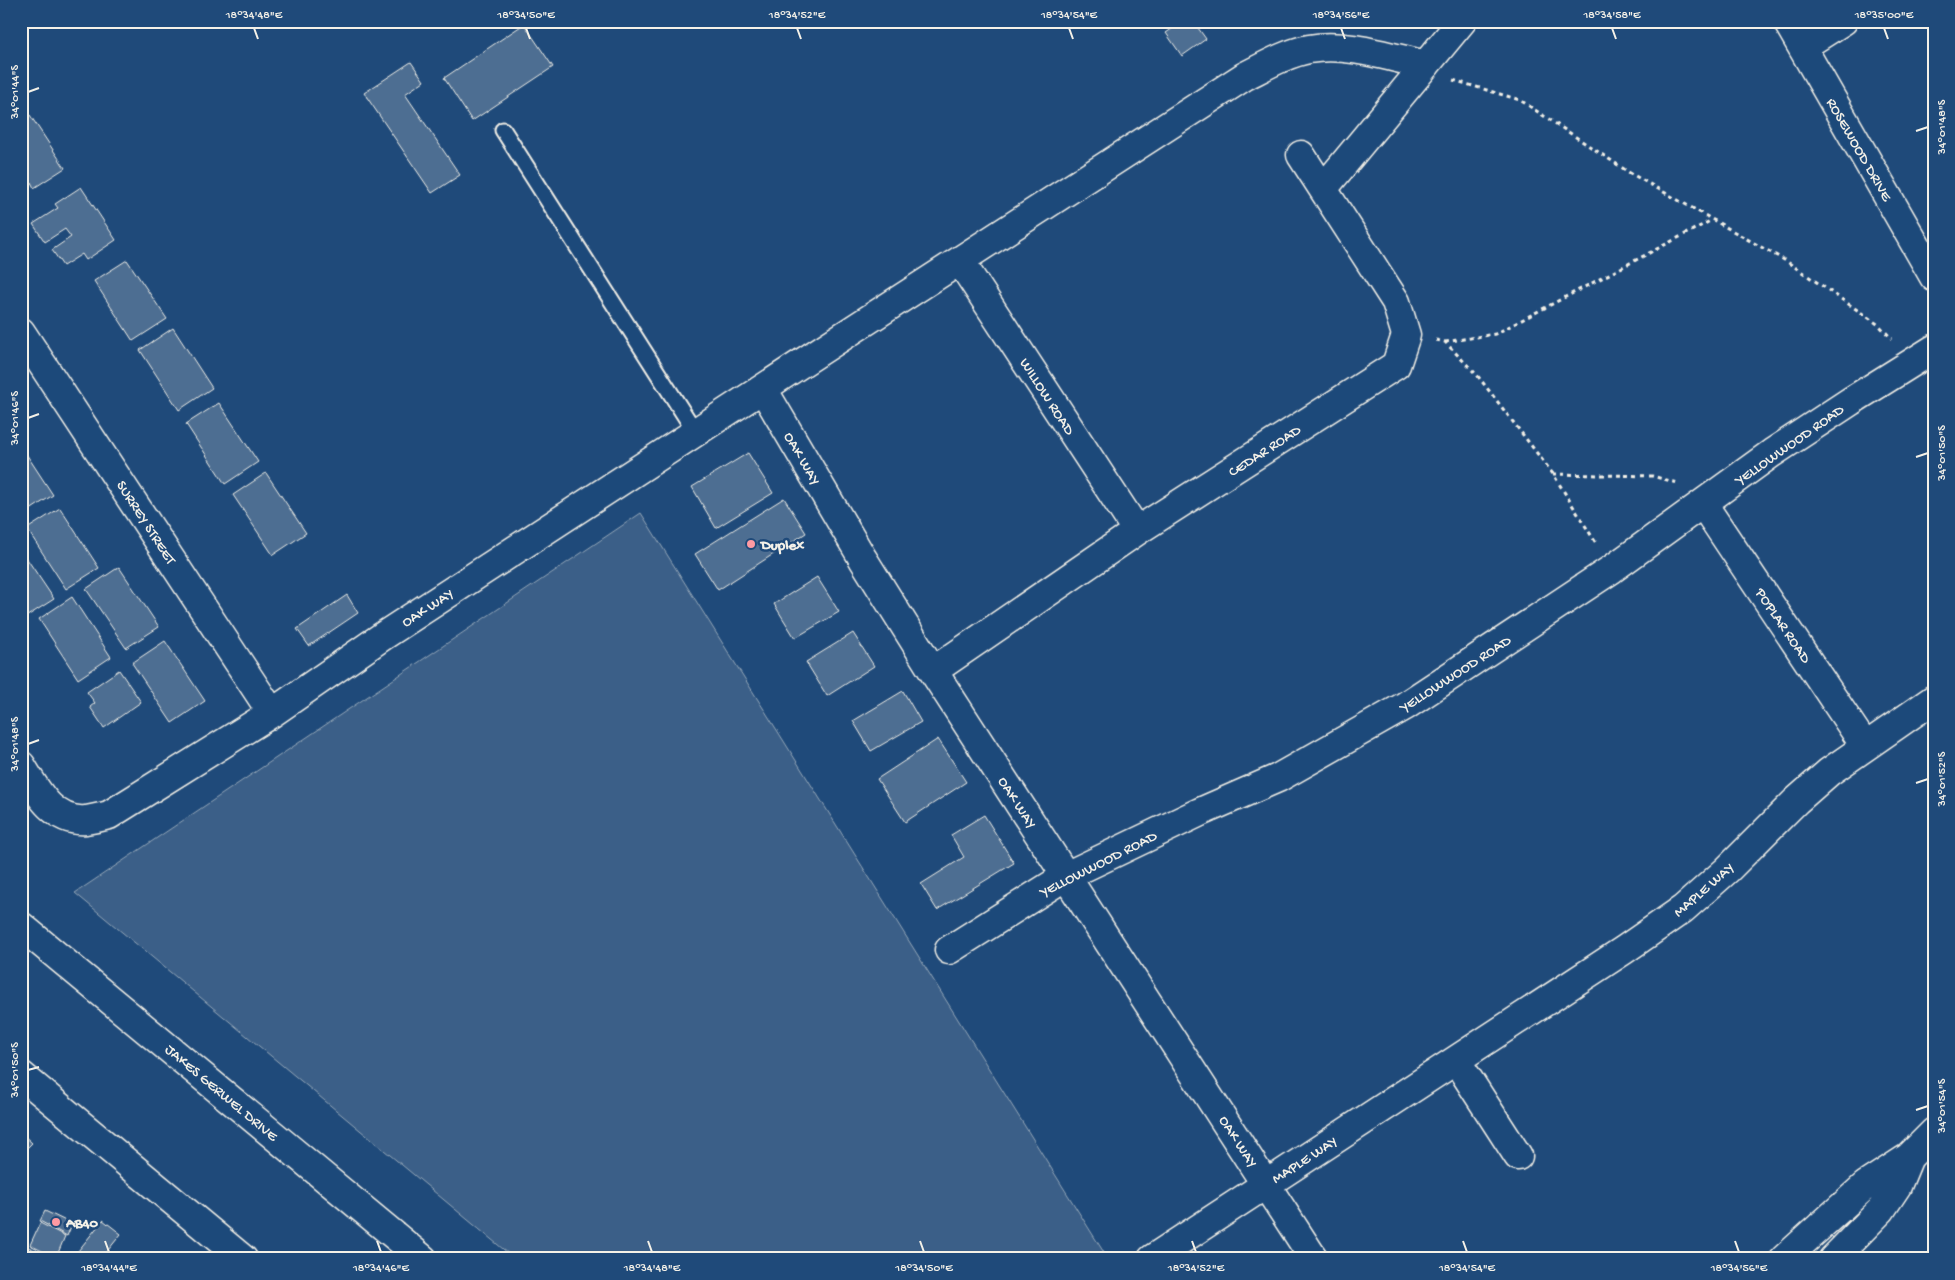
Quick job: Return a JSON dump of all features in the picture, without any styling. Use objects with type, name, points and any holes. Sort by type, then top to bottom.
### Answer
[{"type":"street","points":[[1323,189],[1462,21]]},
{"type":"street","name":"ROSEWOOD DRIVE","points":[[1787,21],[1934,277]]},
{"type":"street","points":[[1802,47],[1844,21]]},
{"type":"street","points":[[763,390],[856,327],[1245,76],[1280,59],[1308,49],[1341,47],[1426,65]]},
{"type":"street","points":[[1301,155],[1396,302],[1406,335]]},
{"type":"street","name":"WILLOW ROAD","points":[[960,261],[1137,531]]},
{"type":"street","name":"SURREY STREET","points":[[21,332],[272,713]]},
{"type":"street","name":"CEDAR ROAD","points":[[933,671],[1137,531],[1396,365],[1406,335]]},
{"type":"street","name":"YELLOWWOOD ROAD","points":[[949,950],[1066,876],[1200,812],[1278,778],[1405,706],[1612,569],[1772,453],[1923,356]]},
{"type":"street","name":"OAK WAY","points":[[21,765],[41,797],[62,816],[84,820],[109,815],[272,713],[382,636],[763,390],[863,559],[933,671],[1314,1259]]},
{"type":"street","name":"POPLAR ROAD","points":[[1703,504],[1865,746]]},
{"type":"street","name":"MAPLE WAY","points":[[1152,1259],[1624,950],[1683,909],[1727,870],[1796,801],[1829,772],[1934,699]]},
{"type":"street","name":"JAKES GERWEL DRIVE","points":[[21,926],[423,1259]]},
{"type":"street","points":[[1456,1060],[1518,1156]]},
{"type":"street","points":[[21,1075],[243,1259]]},
{"type":"street","points":[[1784,1259],[1866,1185],[1909,1157],[1934,1132]]},
{"type":"street","points":[[1833,1259],[1881,1210],[1897,1186],[1909,1157]]},
{"type":"lane","points":[[503,130],[696,433]]},
{"type":"path","points":[[1426,65],[1438,76],[1520,100],[1630,174],[1786,261],[1923,356]]},
{"type":"path","points":[[1406,335],[1445,342],[1494,334],[1712,220]]},
{"type":"path","points":[[1445,342],[1477,375],[1553,474],[1612,569]]},
{"type":"path","points":[[1553,474],[1652,476],[1676,481],[1703,504]]},
{"type":"shaded area","points":[[641,513],[1108,1259],[515,1259],[75,893]]},
{"type":"building","points":[[1183,21],[1193,21],[1206,39],[1182,56],[1166,33]]},
{"type":"building","points":[[524,24],[553,67],[472,121],[444,78]]},
{"type":"building","points":[[411,62],[424,81],[405,94],[460,175],[432,193],[364,93]]},
{"type":"building","points":[[30,115],[65,168],[34,188],[31,182],[21,188],[21,121]]},
{"type":"building","points":[[81,187],[116,240],[86,260],[82,254],[63,266],[52,250],[71,237],[65,229],[45,242],[33,224],[58,208],[55,204]]},
{"type":"building","points":[[127,260],[167,319],[133,341],[94,281]]},
{"type":"building","points":[[173,328],[212,388],[179,410],[140,350]]},
{"type":"building","points":[[219,403],[258,462],[225,484],[186,424]]},
{"type":"building","points":[[21,446],[53,495],[21,516]]},
{"type":"building","name":"Duplex","points":[[748,453],[773,493],[716,528],[692,487]]},
{"type":"building","points":[[266,473],[306,533],[273,555],[233,495]]},
{"type":"building","name":"Duplex","points":[[784,498],[806,533],[718,590],[695,554]]},
{"type":"building","points":[[60,508],[99,568],[66,589],[27,529]]},
{"type":"building","points":[[21,550],[54,599],[21,620]]},
{"type":"building","points":[[119,567],[159,627],[126,648],[86,589]]},
{"type":"building","name":"Duplex","points":[[817,577],[839,612],[795,638],[774,604]]},
{"type":"building","points":[[347,595],[358,613],[309,646],[297,629]]},
{"type":"building","points":[[72,597],[111,657],[78,679],[39,619]]},
{"type":"building","points":[[853,633],[874,666],[827,696],[806,662]]},
{"type":"building","points":[[165,641],[205,701],[172,723],[132,663]]},
{"type":"building","points":[[119,670],[141,702],[104,728],[90,707],[95,703],[87,692]]},
{"type":"building","points":[[903,691],[921,722],[871,751],[853,721]]},
{"type":"building","points":[[938,739],[966,782],[905,822],[877,779]]},
{"type":"building","points":[[984,815],[1014,863],[937,910],[921,884],[964,857],[951,835]]},
{"type":"building","points":[[21,1133],[32,1143],[21,1154]]},
{"type":"building","name":"AB40","points":[[45,1211],[72,1224],[67,1236],[40,1221]]},
{"type":"building","points":[[103,1220],[121,1234],[101,1259],[78,1259],[74,1256]]},
{"type":"building","points":[[40,1223],[65,1236],[56,1258],[30,1245]]},
{"type":"building","points":[[28,1247],[44,1254],[42,1259],[23,1259]]},
{"type":"place","name":"Duplex","points":[[751,544]]},
{"type":"place","name":"AB40","points":[[56,1222]]}]
